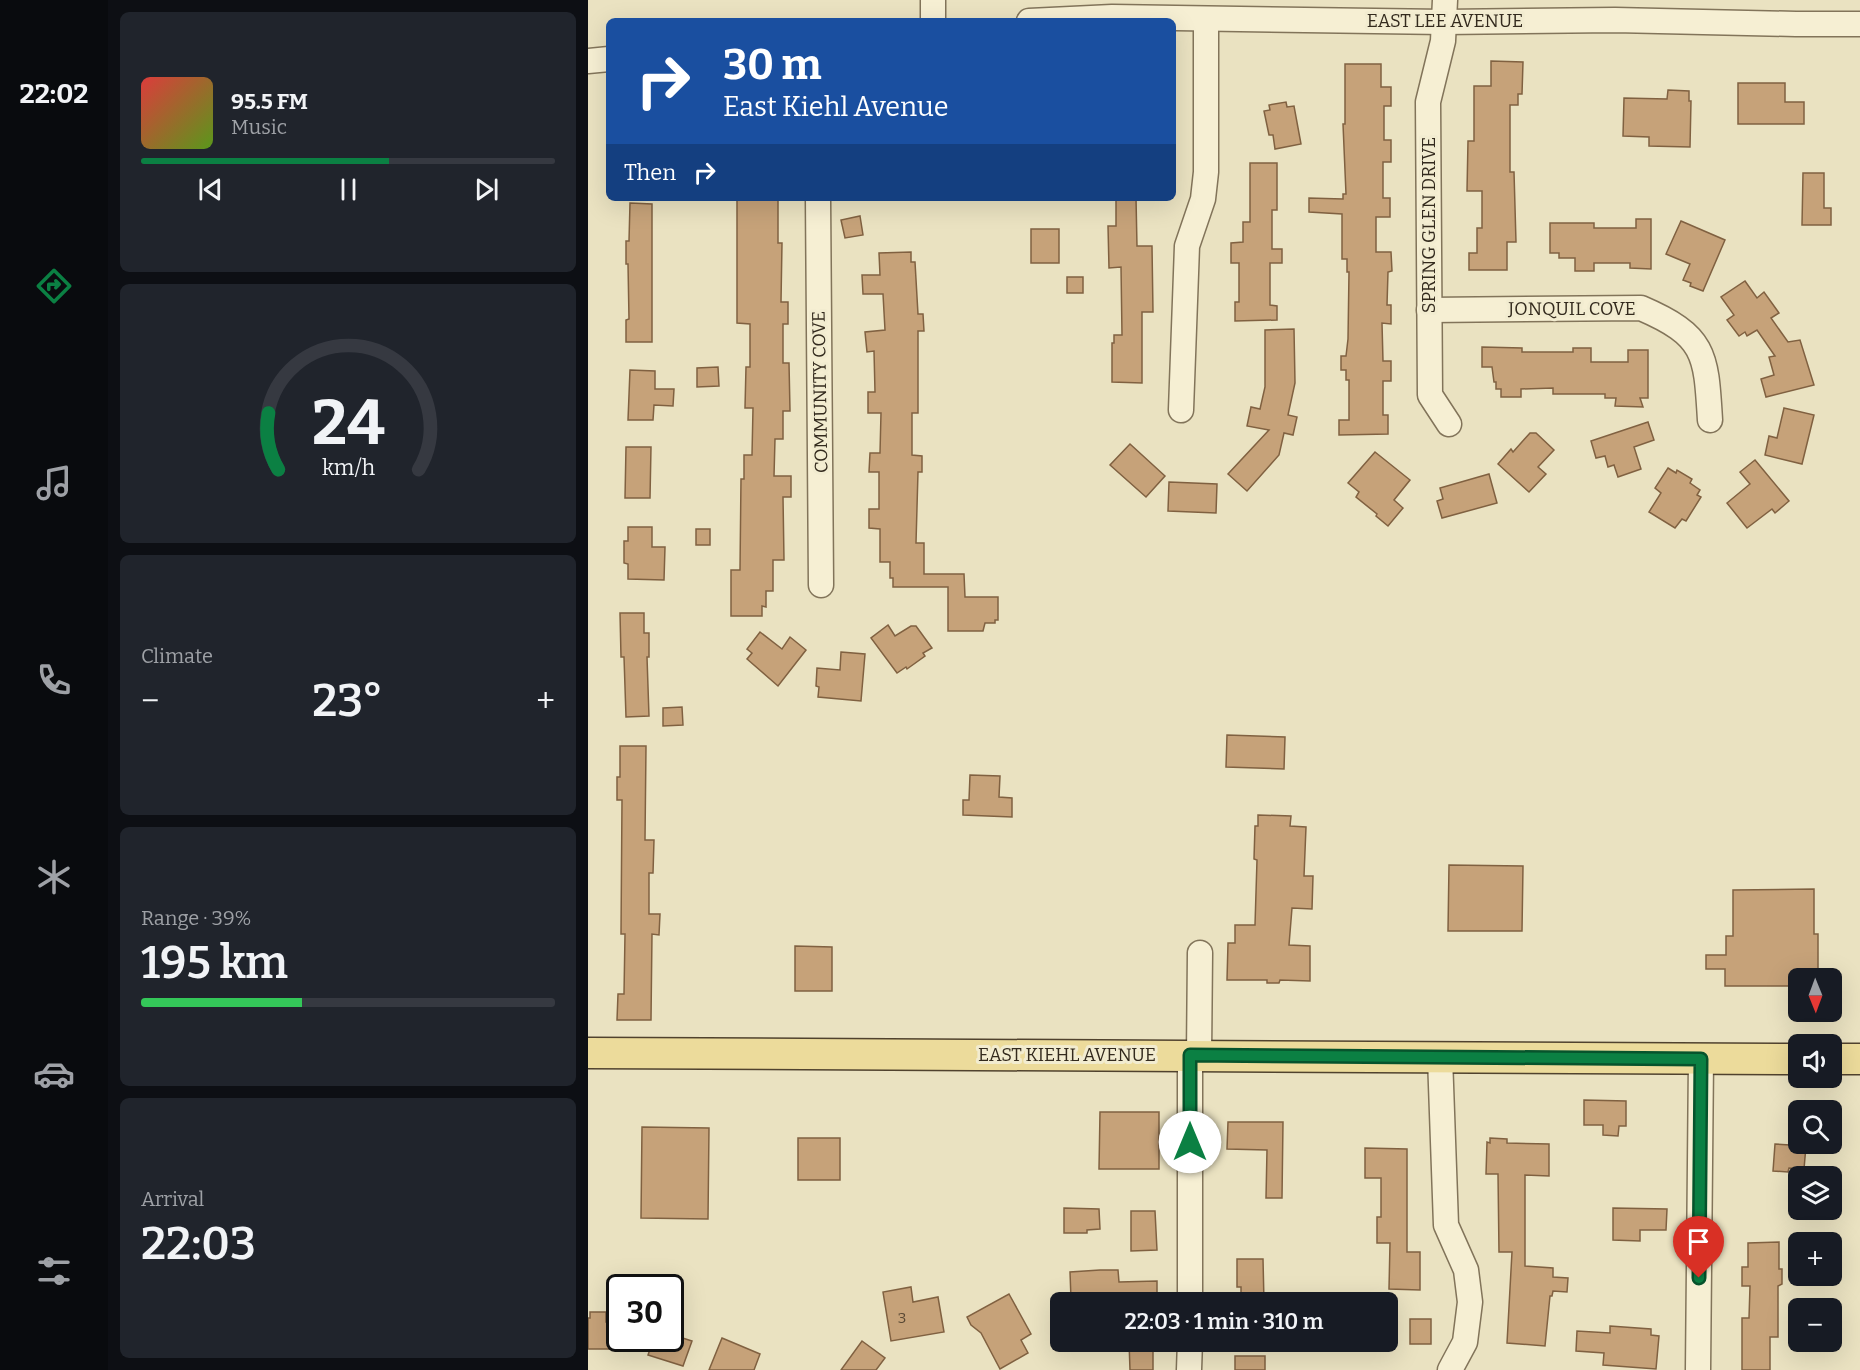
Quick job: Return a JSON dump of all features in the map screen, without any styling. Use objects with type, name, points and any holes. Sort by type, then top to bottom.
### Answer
[{"type":"main road","name":"EAST KIEHL AVENUE","points":[[588,1053],[1788,1059]]},
{"type":"main road","points":[[1842,1059],[1860,1059]]},
{"type":"street","points":[[933,0],[933,18]]},
{"type":"street","name":"EAST LEE AVENUE","points":[[1076,18],[1165,9],[1206,19],[1445,11],[1615,20],[1860,24]]},
{"type":"street","name":"SPRING GLEN DRIVE","points":[[1445,11],[1443,40],[1428,102],[1429,309],[1430,395],[1449,424]]},
{"type":"street","points":[[1181,410],[1186,246],[1203,199],[1206,172],[1206,19]]},
{"type":"street","points":[[588,61],[606,59]]},
{"type":"street","name":"COMMUNITY COVE","points":[[818,201],[821,585]]},
{"type":"street","name":"JONQUIL COVE","points":[[1429,309],[1641,308],[1668,319],[1695,340],[1707,371],[1710,420]]},
{"type":"street","points":[[1190,1292],[1195,1055],[1200,953]]},
{"type":"street","points":[[1440,1057],[1446,1225],[1466,1270],[1470,1302],[1466,1342],[1450,1370]]},
{"type":"street","points":[[1698,1370],[1701,1059]]},
{"type":"street","points":[[1189,1370],[1190,1352]]},
{"type":"building","points":[[1491,61],[1523,62],[1522,94],[1518,94],[1518,105],[1510,105],[1510,172],[1514,172],[1516,242],[1507,242],[1507,270],[1469,270],[1469,253],[1477,253],[1477,228],[1482,228],[1482,191],[1467,191],[1468,141],[1474,141],[1474,86],[1491,86]]},
{"type":"building","points":[[1345,64],[1381,64],[1381,87],[1391,87],[1391,106],[1384,106],[1384,140],[1391,140],[1391,162],[1383,162],[1383,198],[1390,198],[1390,217],[1376,217],[1376,252],[1391,252],[1392,271],[1388,272],[1387,305],[1391,305],[1391,324],[1382,323],[1383,361],[1391,361],[1391,381],[1383,381],[1383,415],[1388,415],[1388,434],[1339,435],[1339,420],[1349,420],[1349,380],[1346,380],[1346,370],[1341,370],[1341,356],[1346,356],[1348,339],[1349,272],[1347,272],[1347,259],[1342,259],[1342,214],[1309,212],[1309,198],[1343,199],[1343,194],[1346,194],[1343,124],[1345,124]]},
{"type":"building","points":[[1738,83],[1785,83],[1785,102],[1804,102],[1804,124],[1738,124]]},
{"type":"building","points":[[1668,90],[1689,91],[1689,101],[1691,101],[1690,147],[1649,146],[1649,137],[1623,136],[1624,98],[1667,99]]},
{"type":"building","points":[[1286,102],[1287,107],[1294,106],[1301,144],[1275,149],[1273,135],[1269,135],[1264,111],[1270,110],[1269,105]]},
{"type":"building","points":[[1250,163],[1277,163],[1277,210],[1272,210],[1272,249],[1282,249],[1282,263],[1270,263],[1270,305],[1277,306],[1277,320],[1235,321],[1235,302],[1239,302],[1239,263],[1231,263],[1231,243],[1243,242],[1243,222],[1250,222]]},
{"type":"building","points":[[1803,173],[1824,173],[1824,208],[1831,208],[1831,225],[1802,225]]},
{"type":"building","points":[[737,201],[778,201],[778,243],[782,243],[781,302],[788,302],[788,324],[783,324],[783,363],[789,363],[790,411],[783,411],[783,439],[775,439],[774,476],[791,476],[791,497],[783,497],[784,560],[773,560],[773,591],[766,591],[766,607],[762,606],[762,616],[731,616],[731,570],[740,570],[741,479],[744,479],[744,455],[752,455],[753,408],[745,408],[746,367],[750,367],[750,324],[737,323]]},
{"type":"building","points":[[1116,201],[1136,201],[1137,246],[1152,246],[1153,312],[1142,312],[1142,383],[1112,382],[1112,343],[1114,343],[1114,335],[1122,335],[1121,267],[1109,268],[1108,226],[1116,226]]},
{"type":"building","points":[[630,203],[652,204],[652,342],[626,342],[626,320],[629,319],[626,241],[629,241]]},
{"type":"building","points":[[860,216],[863,235],[845,238],[841,220]]},
{"type":"building","points":[[1636,219],[1651,219],[1651,269],[1630,268],[1630,263],[1594,263],[1594,271],[1575,271],[1575,258],[1559,258],[1559,253],[1550,253],[1550,223],[1594,223],[1594,228],[1636,228]]},
{"type":"building","points":[[1681,221],[1725,240],[1703,291],[1690,286],[1691,283],[1683,280],[1690,264],[1666,254]]},
{"type":"building","points":[[1031,229],[1059,229],[1059,263],[1031,263]]},
{"type":"building","points":[[911,252],[911,262],[915,262],[918,314],[923,314],[924,331],[918,331],[918,413],[912,413],[912,455],[922,456],[922,472],[918,472],[916,543],[924,543],[924,574],[964,574],[965,597],[998,597],[998,620],[995,620],[995,623],[985,623],[983,631],[948,631],[948,587],[893,587],[893,578],[890,578],[890,562],[880,562],[880,529],[869,528],[869,509],[879,509],[879,472],[869,472],[870,453],[880,453],[881,413],[868,413],[868,392],[875,392],[874,351],[867,352],[865,332],[885,330],[883,294],[863,294],[862,275],[880,275],[879,253]]},
{"type":"building","points":[[1067,277],[1083,277],[1083,293],[1067,293]]},
{"type":"building","points":[[1745,281],[1757,298],[1764,292],[1779,313],[1771,318],[1788,342],[1800,340],[1814,385],[1766,397],[1761,379],[1774,375],[1769,357],[1775,356],[1757,330],[1747,336],[1745,332],[1739,336],[1727,320],[1734,315],[1721,297]]},
{"type":"building","points":[[1294,329],[1295,383],[1288,415],[1297,417],[1293,435],[1284,433],[1279,455],[1247,491],[1228,474],[1269,430],[1247,426],[1251,407],[1260,409],[1265,387],[1265,330]]},
{"type":"building","points":[[1482,347],[1522,348],[1522,352],[1573,352],[1573,348],[1591,348],[1591,362],[1628,362],[1628,350],[1648,350],[1648,398],[1640,398],[1643,407],[1615,406],[1616,398],[1605,398],[1605,394],[1553,394],[1553,388],[1521,389],[1521,397],[1501,397],[1501,389],[1496,389],[1492,367],[1482,367]]},
{"type":"building","points":[[718,367],[719,386],[697,387],[697,368]]},
{"type":"building","points":[[630,370],[655,371],[655,389],[674,389],[673,406],[654,405],[653,420],[628,420]]},
{"type":"building","points":[[1784,408],[1814,415],[1802,464],[1765,455],[1769,436],[1777,438]]},
{"type":"building","points":[[1648,422],[1654,440],[1634,447],[1641,469],[1618,477],[1614,465],[1608,467],[1605,456],[1596,458],[1591,441]]},
{"type":"building","points":[[1530,433],[1536,433],[1554,450],[1538,467],[1546,474],[1529,492],[1498,464],[1511,449],[1513,452]]},
{"type":"building","points":[[1130,444],[1165,476],[1146,497],[1110,465]]},
{"type":"building","points":[[626,447],[651,447],[650,498],[625,498]]},
{"type":"building","points":[[1375,452],[1410,480],[1394,500],[1403,508],[1388,526],[1356,497],[1359,492],[1348,483]]},
{"type":"building","points":[[1755,460],[1789,501],[1775,513],[1772,509],[1747,528],[1727,503],[1750,484],[1740,472]]},
{"type":"building","points":[[1668,468],[1676,473],[1677,470],[1692,479],[1690,483],[1700,490],[1697,495],[1701,497],[1686,521],[1682,519],[1675,528],[1649,512],[1661,493],[1655,488]]},
{"type":"building","points":[[1489,474],[1497,503],[1442,518],[1437,501],[1443,499],[1440,488]]},
{"type":"building","points":[[1169,482],[1217,484],[1216,513],[1168,511]]},
{"type":"building","points":[[628,527],[652,527],[652,547],[665,547],[664,580],[628,579],[628,564],[624,563],[624,541],[628,541]]},
{"type":"building","points":[[696,529],[710,529],[710,545],[696,545]]},
{"type":"building","points":[[620,613],[644,613],[644,633],[649,633],[649,657],[647,657],[649,716],[626,717]]},
{"type":"building","points":[[888,625],[895,636],[911,626],[916,626],[932,648],[923,653],[925,656],[907,669],[906,667],[897,673],[871,638]]},
{"type":"building","points":[[760,632],[782,649],[790,637],[806,650],[778,686],[747,659],[752,653],[747,649]]},
{"type":"building","points":[[841,652],[865,654],[861,701],[818,697],[817,668],[840,670]]},
{"type":"building","points":[[682,707],[683,725],[663,726],[663,708]]},
{"type":"building","points":[[1227,735],[1285,737],[1284,769],[1226,767]]},
{"type":"building","points":[[620,746],[646,746],[645,840],[654,840],[653,873],[649,873],[649,914],[660,914],[659,935],[652,934],[651,1020],[617,1020],[618,994],[624,994],[625,934],[621,934],[622,800],[617,800]]},
{"type":"building","points":[[970,775],[1000,776],[999,797],[1012,798],[1012,817],[963,815],[963,800],[969,800]]},
{"type":"building","points":[[1258,815],[1291,816],[1290,826],[1306,827],[1304,876],[1313,876],[1312,909],[1292,908],[1289,945],[1310,946],[1310,981],[1280,980],[1279,983],[1267,983],[1267,980],[1227,980],[1228,943],[1235,943],[1235,925],[1255,925],[1257,860],[1254,859],[1255,826],[1258,826]]},
{"type":"building","points":[[1449,865],[1523,866],[1522,931],[1448,931]]},
{"type":"building","points":[[1814,889],[1814,934],[1818,934],[1818,968],[1788,968],[1788,986],[1725,986],[1725,969],[1706,969],[1706,955],[1726,955],[1726,936],[1733,936],[1733,890]]},
{"type":"building","points":[[795,946],[832,947],[832,991],[795,991]]},
{"type":"building","points":[[1584,1100],[1626,1101],[1626,1126],[1619,1126],[1618,1136],[1603,1135],[1603,1125],[1584,1125]]},
{"type":"building","points":[[1100,1112],[1159,1112],[1159,1169],[1099,1169]]},
{"type":"building","points":[[1228,1122],[1283,1122],[1282,1198],[1266,1198],[1267,1150],[1227,1149]]},
{"type":"building","points":[[642,1127],[709,1128],[708,1219],[641,1218]]},
{"type":"building","points":[[798,1138],[840,1138],[840,1180],[798,1180]]},
{"type":"building","points":[[1490,1138],[1507,1139],[1507,1143],[1549,1144],[1549,1176],[1525,1175],[1525,1266],[1553,1268],[1553,1277],[1568,1278],[1567,1292],[1553,1291],[1550,1296],[1545,1346],[1507,1343],[1512,1252],[1499,1252],[1498,1174],[1486,1174],[1487,1142],[1490,1143]]},
{"type":"building","points":[[1775,1144],[1788,1145],[1788,1154],[1805,1154],[1804,1166],[1788,1166],[1788,1172],[1773,1171]]},
{"type":"building","points":[[1365,1148],[1407,1149],[1407,1252],[1420,1252],[1420,1290],[1389,1289],[1390,1243],[1377,1243],[1377,1217],[1381,1217],[1381,1178],[1365,1178]]},
{"type":"building","points":[[1064,1208],[1099,1209],[1100,1229],[1087,1230],[1087,1233],[1064,1233]]},
{"type":"building","points":[[1613,1208],[1667,1209],[1666,1230],[1640,1230],[1640,1241],[1613,1240]]},
{"type":"building","points":[[1131,1211],[1155,1211],[1157,1250],[1131,1251]]},
{"type":"building","points":[[1779,1242],[1779,1269],[1782,1269],[1782,1284],[1778,1286],[1778,1337],[1770,1337],[1770,1370],[1742,1370],[1742,1318],[1749,1318],[1750,1286],[1742,1286],[1742,1267],[1748,1267],[1748,1243]]},
{"type":"building","points":[[1237,1259],[1263,1259],[1264,1292],[1241,1292],[1241,1287],[1237,1287]]},
{"type":"building","points":[[1118,1270],[1119,1282],[1157,1281],[1157,1292],[1071,1292],[1070,1272]]},
{"type":"building","points":[[911,1287],[913,1302],[938,1297],[944,1332],[891,1341],[883,1292]]},
{"type":"building","points":[[1009,1294],[1031,1334],[1021,1340],[1028,1353],[1000,1369],[981,1333],[971,1325],[967,1317]]},
{"type":"building","points":[[590,1312],[606,1312],[606,1349],[588,1349],[588,1318],[590,1318]]},
{"type":"building","points":[[1410,1319],[1431,1319],[1431,1344],[1410,1344]]},
{"type":"building","points":[[1610,1326],[1651,1329],[1651,1335],[1659,1336],[1656,1369],[1603,1365],[1604,1353],[1576,1351],[1577,1331],[1610,1333]]},
{"type":"building","points":[[684,1338],[692,1341],[683,1366],[648,1355],[649,1352],[684,1352]]},
{"type":"building","points":[[722,1338],[760,1354],[754,1370],[709,1370]]},
{"type":"building","points":[[862,1341],[885,1358],[876,1370],[841,1370]]},
{"type":"building","points":[[1129,1352],[1153,1352],[1153,1370],[1130,1370]]},
{"type":"building","points":[[1235,1356],[1265,1356],[1265,1370],[1235,1370]]},
{"type":"route","points":[[1190,1142],[1190,1055],[1701,1059],[1699,1278]]}]
